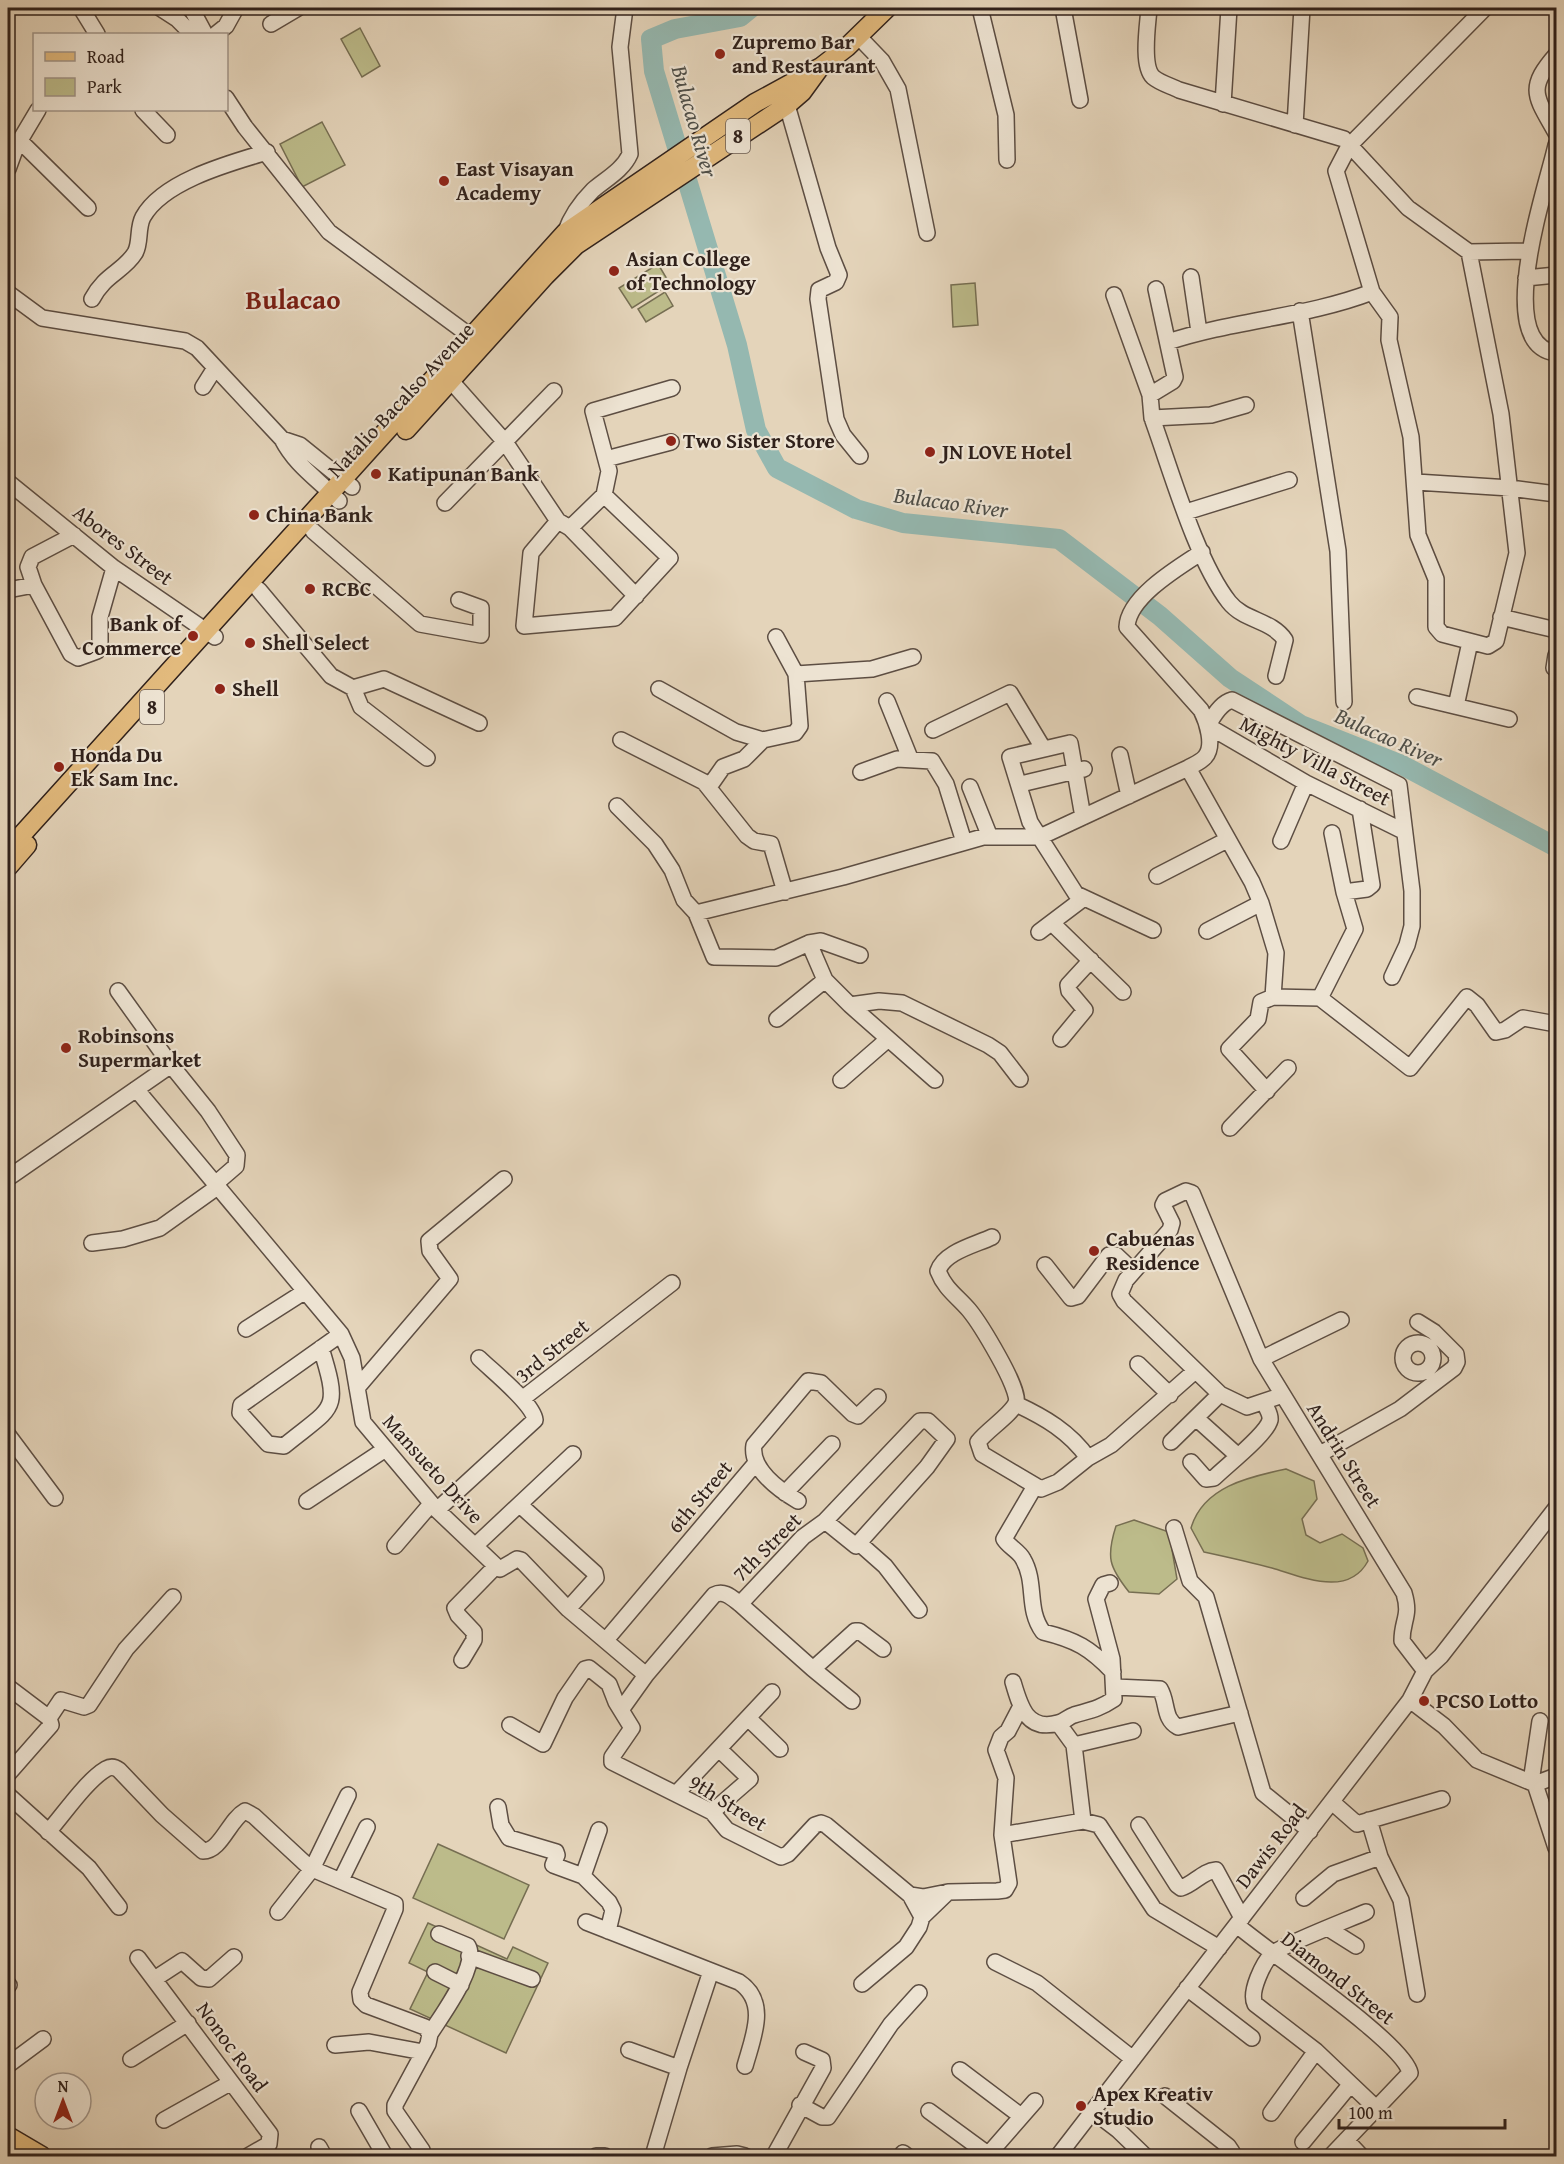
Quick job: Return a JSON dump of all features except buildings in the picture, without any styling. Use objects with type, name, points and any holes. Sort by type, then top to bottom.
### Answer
[{"type":"main road","name":"Natalio Bacalso Avenue","points":[[447,376],[473,338],[533,266],[655,180],[782,98],[858,36],[887,8]]},
{"type":"main road","name":"Natalio Bacalso Avenue","points":[[8,850],[447,376],[545,276],[571,239]]},
{"type":"main road","name":"Natalio Bacalso Avenue","points":[[8,867],[210,634],[259,590],[313,531],[341,490]]},
{"type":"main road","points":[[8,2136],[42,2157]]},
{"type":"street","points":[[81,8],[90,31]]},
{"type":"street","points":[[160,8],[191,33]]},
{"type":"street","points":[[191,8],[204,33]]},
{"type":"street","points":[[217,33],[226,26],[236,8]]},
{"type":"street","points":[[271,24],[298,8]]},
{"type":"street","points":[[571,239],[571,216],[591,192],[626,163],[630,154],[620,47],[625,8]]},
{"type":"street","points":[[980,8],[1006,115],[1007,160]]},
{"type":"street","points":[[1064,8],[1080,100]]},
{"type":"street","points":[[1149,8],[1146,54],[1149,72],[1155,78],[1179,90],[1344,139],[1408,208],[1469,252],[1529,251]]},
{"type":"street","points":[[1223,104],[1229,8]]},
{"type":"street","points":[[1295,125],[1302,8]]},
{"type":"street","points":[[1469,252],[1502,414],[1517,553],[1493,645],[1484,646],[1442,634],[1436,627],[1436,579],[1418,535],[1411,437],[1389,340],[1390,317],[1372,292],[1336,171],[1349,146],[1485,8]]},
{"type":"street","points":[[858,36],[882,61],[898,89],[927,233]]},
{"type":"street","points":[[1557,55],[1542,71],[1534,88],[1537,99],[1557,133]]},
{"type":"street","points":[[782,98],[838,275],[836,282],[819,290],[818,299],[836,419],[843,435],[860,456]]},
{"type":"street","points":[[228,101],[245,128],[267,152],[328,232],[473,338]]},
{"type":"street","points":[[8,169],[20,141],[37,111]]},
{"type":"street","points":[[144,111],[167,135]]},
{"type":"street","points":[[20,141],[88,208]]},
{"type":"street","points":[[1557,145],[1529,251],[1526,319],[1532,336],[1539,345],[1557,353]]},
{"type":"street","points":[[92,299],[106,278],[119,270],[137,251],[143,218],[157,201],[220,166],[267,152]]},
{"type":"street","points":[[1527,278],[1557,275]]},
{"type":"street","points":[[1191,276],[1199,332]]},
{"type":"street","points":[[1150,395],[1174,379],[1156,289]]},
{"type":"street","points":[[1167,342],[1199,332],[1300,311],[1372,292]]},
{"type":"street","points":[[8,293],[42,318],[185,341],[197,348],[282,439],[300,445],[341,490]]},
{"type":"street","points":[[1114,295],[1150,395],[1152,418],[1186,512],[1216,582],[1240,614],[1278,631],[1285,639],[1276,676]]},
{"type":"street","points":[[1300,311],[1338,551],[1344,702]]},
{"type":"street","points":[[202,387],[215,368]]},
{"type":"street","points":[[447,376],[505,442],[564,525],[636,596]]},
{"type":"street","points":[[604,495],[670,558],[615,618],[524,626],[531,554],[564,525],[604,495],[609,471],[593,411],[672,388]]},
{"type":"street","points":[[445,503],[554,391]]},
{"type":"street","points":[[1152,418],[1211,415],[1246,405]]},
{"type":"street","points":[[606,459],[671,442]]},
{"type":"street","points":[[1186,512],[1289,480]]},
{"type":"street","name":"Abores Street","points":[[8,482],[114,568],[210,634]]},
{"type":"street","points":[[1416,482],[1510,488],[1557,494]]},
{"type":"street","points":[[313,531],[420,624],[481,635],[481,608],[459,600]]},
{"type":"street","points":[[74,535],[32,557],[28,567],[34,585],[71,654],[78,658],[97,651],[100,646],[100,617],[114,568]]},
{"type":"street","points":[[696,913],[785,892],[964,842],[990,837],[1040,837],[1188,768],[1205,757],[1208,751],[1208,726],[1201,710],[1127,627],[1132,611],[1156,583],[1202,552]]},
{"type":"street","points":[[8,590],[34,585]]},
{"type":"street","points":[[259,590],[331,676],[353,688],[361,707],[426,758]]},
{"type":"street","points":[[1501,617],[1557,630]]},
{"type":"street","points":[[659,689],[736,732],[763,740],[795,733],[800,726],[796,674],[776,637]]},
{"type":"street","points":[[1456,706],[1470,642]]},
{"type":"street","points":[[796,674],[872,669],[913,657]]},
{"type":"street","points":[[353,688],[384,679],[479,723]]},
{"type":"street","points":[[933,730],[1010,693],[1043,747]]},
{"type":"street","points":[[1417,697],[1509,718]]},
{"type":"street","points":[[1208,726],[1225,703],[1232,700],[1399,785],[1402,831],[1412,891],[1412,926],[1407,945],[1392,977]]},
{"type":"street","points":[[887,701],[910,758]]},
{"type":"street","name":"Mighty Villa Street","points":[[1208,726],[1306,783],[1402,831]]},
{"type":"street","points":[[621,740],[699,778],[709,787],[747,836],[754,841],[771,844],[785,892]]},
{"type":"street","points":[[709,787],[723,767],[744,759],[763,740]]},
{"type":"street","points":[[1083,817],[1081,770],[1070,742],[1012,756],[1010,760],[1030,822],[1076,894],[1152,930]]},
{"type":"street","points":[[1120,755],[1129,796]]},
{"type":"street","points":[[861,772],[897,759],[932,761],[939,769],[964,842]]},
{"type":"street","points":[[1188,768],[1261,903],[1276,953],[1273,997]]},
{"type":"street","points":[[1025,783],[1081,770]]},
{"type":"street","points":[[1281,841],[1306,783]]},
{"type":"street","points":[[970,787],[990,837]]},
{"type":"street","points":[[617,806],[655,844],[672,870],[684,900],[696,913],[712,955],[716,957],[776,958],[809,943],[821,941],[860,955]]},
{"type":"street","points":[[1344,892],[1367,889],[1372,885],[1360,809]]},
{"type":"street","points":[[1320,998],[1355,929],[1344,892],[1332,833]]},
{"type":"street","points":[[1157,876],[1227,840]]},
{"type":"street","points":[[1039,932],[1053,924],[1084,898]]},
{"type":"street","points":[[1207,931],[1261,903]]},
{"type":"street","points":[[1053,924],[1123,992]]},
{"type":"street","points":[[809,943],[825,980],[887,1040],[935,1080]]},
{"type":"street","points":[[1061,1039],[1085,1010],[1069,991],[1068,985],[1091,960]]},
{"type":"street","points":[[777,1019],[825,980]]},
{"type":"street","points":[[92,1243],[123,1239],[160,1228],[215,1186],[236,1166],[237,1155],[208,1111],[171,1065],[118,991]]},
{"type":"street","points":[[1267,1091],[1229,1049],[1258,1019],[1261,1002],[1273,997],[1320,998],[1410,1068],[1467,997],[1477,1005],[1496,1032],[1505,1030],[1523,1018],[1557,1024]]},
{"type":"street","points":[[850,1005],[879,1001],[902,1003],[988,1045],[1000,1053],[1020,1079]]},
{"type":"street","points":[[841,1080],[887,1040]]},
{"type":"street","points":[[8,1178],[171,1065]]},
{"type":"street","points":[[1230,1128],[1288,1068]]},
{"type":"street","name":"Mansueto Drive","points":[[136,1089],[341,1334],[352,1358],[363,1422],[384,1450],[434,1507],[496,1566]]},
{"type":"street","points":[[357,1388],[450,1279],[450,1275],[430,1251],[429,1240],[504,1179]]},
{"type":"street","points":[[1045,1265],[1071,1298],[1078,1296],[1109,1256],[1116,1255],[1129,1276],[1170,1230],[1172,1223],[1163,1205],[1164,1202],[1186,1191],[1191,1192],[1261,1359],[1283,1395]]},
{"type":"street","points":[[992,1237],[952,1256],[940,1264],[938,1271],[944,1285],[970,1311],[1010,1377],[1018,1395],[1016,1404],[978,1442],[982,1454],[1041,1489],[1053,1485],[1088,1458],[1111,1445],[1195,1371]]},
{"type":"street","name":"Andrin Street","points":[[1129,1276],[1120,1294],[1124,1301],[1220,1394],[1240,1406],[1264,1402],[1283,1395],[1404,1593],[1408,1616],[1402,1641],[1425,1671]]},
{"type":"street","name":"3rd Street","points":[[434,1507],[533,1424],[535,1416],[522,1399],[672,1283]]},
{"type":"street","points":[[246,1329],[304,1292]]},
{"type":"street","points":[[1261,1359],[1341,1320]]},
{"type":"street","points":[[1320,1454],[1400,1409],[1430,1377],[1454,1368],[1457,1357],[1434,1332],[1418,1323]]},
{"type":"street","points":[[321,1348],[333,1397],[329,1408],[279,1447],[261,1439],[239,1409],[321,1348],[341,1334]]},
{"type":"street","points":[[479,1358],[522,1399]]},
{"type":"street","points":[[1138,1364],[1170,1395]]},
{"type":"street","name":"6th Street","points":[[606,1640],[755,1464],[752,1455],[754,1445],[808,1381],[814,1380],[858,1416],[878,1397]]},
{"type":"street","points":[[1171,1442],[1220,1394]]},
{"type":"street","points":[[1191,1462],[1206,1479],[1210,1479],[1254,1442],[1268,1425],[1270,1414],[1264,1402]]},
{"type":"street","points":[[1016,1404],[1048,1419],[1080,1447],[1088,1458]]},
{"type":"street","name":"7th Street","points":[[621,1710],[646,1675],[714,1595],[719,1592],[727,1594],[740,1604],[803,1537],[825,1521],[923,1419],[944,1435],[946,1443],[859,1543]]},
{"type":"street","points":[[1197,1419],[1237,1455]]},
{"type":"street","points":[[8,1435],[55,1498]]},
{"type":"street","points":[[755,1464],[792,1497],[832,1444]]},
{"type":"street","points":[[307,1501],[384,1450]]},
{"type":"street","points":[[475,1546],[573,1454]]},
{"type":"street","points":[[1035,1486],[1004,1539],[1023,1558],[1032,1583],[1032,1609],[1036,1622],[1043,1632],[1072,1639],[1095,1654],[1114,1680],[1160,1689],[1166,1711],[1173,1724],[1179,1727],[1240,1713]]},
{"type":"street","points":[[520,1504],[595,1573],[596,1578],[568,1610]]},
{"type":"street","points":[[394,1546],[434,1507]]},
{"type":"street","name":"Dawis Road","points":[[1058,2157],[1410,1700],[1425,1671],[1441,1656],[1557,1508]]},
{"type":"street","points":[[825,1521],[852,1545],[859,1543],[885,1566],[919,1610]]},
{"type":"street","points":[[1174,1528],[1190,1581],[1206,1598],[1263,1793],[1310,1831]]},
{"type":"street","points":[[462,1660],[474,1640],[474,1632],[458,1615],[455,1608],[496,1566],[500,1569],[517,1559],[521,1560],[568,1610],[646,1675]]},
{"type":"street","points":[[1013,1682],[1020,1708],[1031,1721],[1041,1726],[1058,1723],[1072,1715],[1098,1710],[1114,1699],[1114,1680],[1096,1599],[1103,1585],[1110,1583]]},
{"type":"street","points":[[8,1774],[50,1728],[49,1718],[61,1700],[84,1707],[89,1706],[126,1650],[173,1596]]},
{"type":"street","points":[[740,1604],[852,1701]]},
{"type":"street","points":[[813,1669],[855,1631],[859,1631],[883,1649]]},
{"type":"street","points":[[510,1725],[543,1744],[565,1698],[587,1668],[609,1684],[621,1710]]},
{"type":"street","points":[[8,1687],[49,1718]]},
{"type":"street","points":[[676,1794],[772,1692]]},
{"type":"street","points":[[1410,1700],[1444,1726],[1477,1760],[1533,1783],[1557,1776]]},
{"type":"street","points":[[910,1895],[923,1897],[948,1892],[1005,1890],[1009,1883],[1002,1835],[1006,1778],[996,1750],[1001,1737],[1008,1731],[1020,1708]]},
{"type":"street","name":"9th Street","points":[[621,1710],[632,1730],[611,1760],[665,1791],[712,1812],[727,1830],[781,1857],[788,1854],[821,1822],[910,1895],[922,1917]]},
{"type":"street","points":[[748,1718],[780,1749]]},
{"type":"street","points":[[1540,1721],[1533,1783],[1557,1848]]},
{"type":"street","points":[[1058,1723],[1074,1745],[1083,1821]]},
{"type":"street","points":[[1074,1745],[1133,1731]]},
{"type":"street","points":[[712,1812],[750,1779],[719,1749]]},
{"type":"street","points":[[48,1832],[94,1780],[112,1767],[119,1770],[162,1815],[202,1851],[208,1851],[215,1846],[236,1816],[245,1811],[312,1869],[394,1904],[395,1910],[360,1992],[361,2000],[366,2006],[424,2027],[430,2034]]},
{"type":"street","points":[[8,1795],[89,1868],[120,1906]]},
{"type":"street","points":[[278,1912],[312,1869],[348,1795]]},
{"type":"street","points":[[1332,1802],[1353,1822],[1369,1820],[1442,1799]]},
{"type":"street","points":[[498,1807],[501,1825],[509,1838],[556,1852],[554,1865],[582,1876],[612,1906],[609,1931]]},
{"type":"street","points":[[1369,1820],[1380,1857],[1401,1899],[1417,1994]]},
{"type":"street","points":[[1002,1835],[1083,1821],[1099,1825],[1154,1910],[1219,1948]]},
{"type":"street","points":[[1139,1825],[1181,1888],[1210,1870],[1216,1870],[1240,1921]]},
{"type":"street","points":[[342,1881],[367,1827]]},
{"type":"street","points":[[582,1876],[599,1830]]},
{"type":"street","points":[[1304,1898],[1333,1874],[1380,1857]]},
{"type":"street","points":[[862,1984],[906,1947],[919,1927],[922,1917],[948,1892]]},
{"type":"street","points":[[1331,2157],[1376,2108],[1316,2051],[1255,2004],[1252,1990],[1272,1953],[1366,1912]]},
{"type":"street","name":"Diamond Street","points":[[1240,1921],[1272,1953],[1344,2007],[1395,2050],[1409,2068],[1410,2073],[1376,2108]]},
{"type":"street","points":[[586,1922],[739,1982],[748,1988],[754,1999],[758,2022],[746,2066]]},
{"type":"street","points":[[1329,1929],[1356,1946]]},
{"type":"street","points":[[423,2157],[422,2150],[394,2105],[423,2052],[430,2034],[461,1985],[470,1956],[468,1946],[439,1934]]},
{"type":"street","points":[[470,1956],[532,1979]]},
{"type":"street","points":[[156,1978],[182,1961],[201,1978],[208,1979],[234,1957]]},
{"type":"street","name":"Nonoc Road","points":[[138,1958],[156,1978],[270,2134],[269,2144],[248,2157]]},
{"type":"street","points":[[994,1962],[1037,1983],[1133,2059]]},
{"type":"street","points":[[654,2157],[679,2068],[711,1971]]},
{"type":"street","points":[[435,1972],[461,1985]]},
{"type":"street","points":[[1187,1988],[1252,2038]]},
{"type":"street","points":[[801,2105],[822,2117],[828,2117],[891,2024],[919,1993]]},
{"type":"street","points":[[131,2059],[188,2023]]},
{"type":"street","points":[[8,2065],[43,2039]]},
{"type":"street","points":[[334,2045],[369,2042],[423,2052]]},
{"type":"street","points":[[629,2050],[679,2068]]},
{"type":"street","points":[[1271,2113],[1316,2051]]},
{"type":"street","points":[[774,2157],[824,2063],[804,2052]]},
{"type":"street","points":[[960,2070],[1021,2116]]},
{"type":"street","points":[[164,2120],[231,2083]]},
{"type":"street","points":[[1303,2142],[1350,2085]]},
{"type":"street","points":[[1165,2096],[1228,2146],[1232,2152],[1230,2157]]},
{"type":"street","points":[[929,2111],[988,2156],[1035,2102]]},
{"type":"street","points":[[359,2111],[386,2157]]},
{"type":"street","points":[[1094,2111],[1118,2130],[1145,2157]]},
{"type":"street","points":[[1346,2140],[1361,2157]]},
{"type":"street","points":[[712,2157],[737,2154],[745,2157]]},
{"type":"street","points":[[596,2157],[605,2157]]},
{"type":"green space","points":[[360,28],[380,66],[362,77],[341,39]]},
{"type":"green space","points":[[322,122],[345,165],[302,187],[280,144]]},
{"type":"green space","points":[[658,264],[670,284],[632,308],[619,288]]},
{"type":"green space","points":[[975,283],[978,325],[953,327],[951,285]]},
{"type":"green space","points":[[665,292],[673,306],[646,322],[638,309]]},
{"type":"green space","points":[[1286,1469],[1314,1481],[1317,1499],[1302,1519],[1306,1535],[1320,1543],[1342,1534],[1363,1548],[1368,1561],[1349,1579],[1324,1582],[1204,1552],[1191,1528],[1197,1514],[1206,1503],[1216,1493],[1242,1480]]},
{"type":"green space","points":[[1134,1520],[1169,1532],[1177,1579],[1159,1594],[1129,1592],[1113,1568],[1110,1554],[1116,1526]]},
{"type":"green space","points":[[438,1844],[529,1885],[504,1939],[413,1898]]},
{"type":"green space","points":[[428,1923],[507,1959],[513,1947],[548,1963],[506,2053],[410,2009],[428,1972],[409,1963]]},
{"type":"waterway","name":"Bulacao River","points":[[751,8],[740,17],[675,29],[651,39],[654,71],[737,345],[756,430],[777,468],[856,509],[903,523],[1059,539],[1160,616],[1230,678],[1301,725],[1402,765],[1556,847]]},
{"type":"place","name":"Zupremo Bar and Restaurant","points":[[720,54]]},
{"type":"place","name":"East Visayan Academy","points":[[444,181]]},
{"type":"place","name":"Asian College of Technology","points":[[614,271]]},
{"type":"place","name":"Two Sister Store","points":[[671,441]]},
{"type":"place","name":"JN LOVE Hotel","points":[[930,452]]},
{"type":"place","name":"Katipunan Bank","points":[[376,474]]},
{"type":"place","name":"China Bank","points":[[254,515]]},
{"type":"place","name":"RCBC","points":[[310,589]]},
{"type":"place","name":"Bank of Commerce","points":[[193,636]]},
{"type":"place","name":"Shell Select","points":[[250,643]]},
{"type":"place","name":"Shell","points":[[220,689]]},
{"type":"place","name":"Honda Du Ek Sam Inc.","points":[[59,767]]},
{"type":"place","name":"Robinsons Supermarket","points":[[66,1048]]},
{"type":"place","name":"Cabuenas Residence","points":[[1094,1251]]},
{"type":"place","name":"PCSO Lotto","points":[[1424,1701]]},
{"type":"place","name":"Apex Kreativ Studio","points":[[1081,2106]]},
{"type":"district","name":"Bulacao","points":[[293,300]]}]
